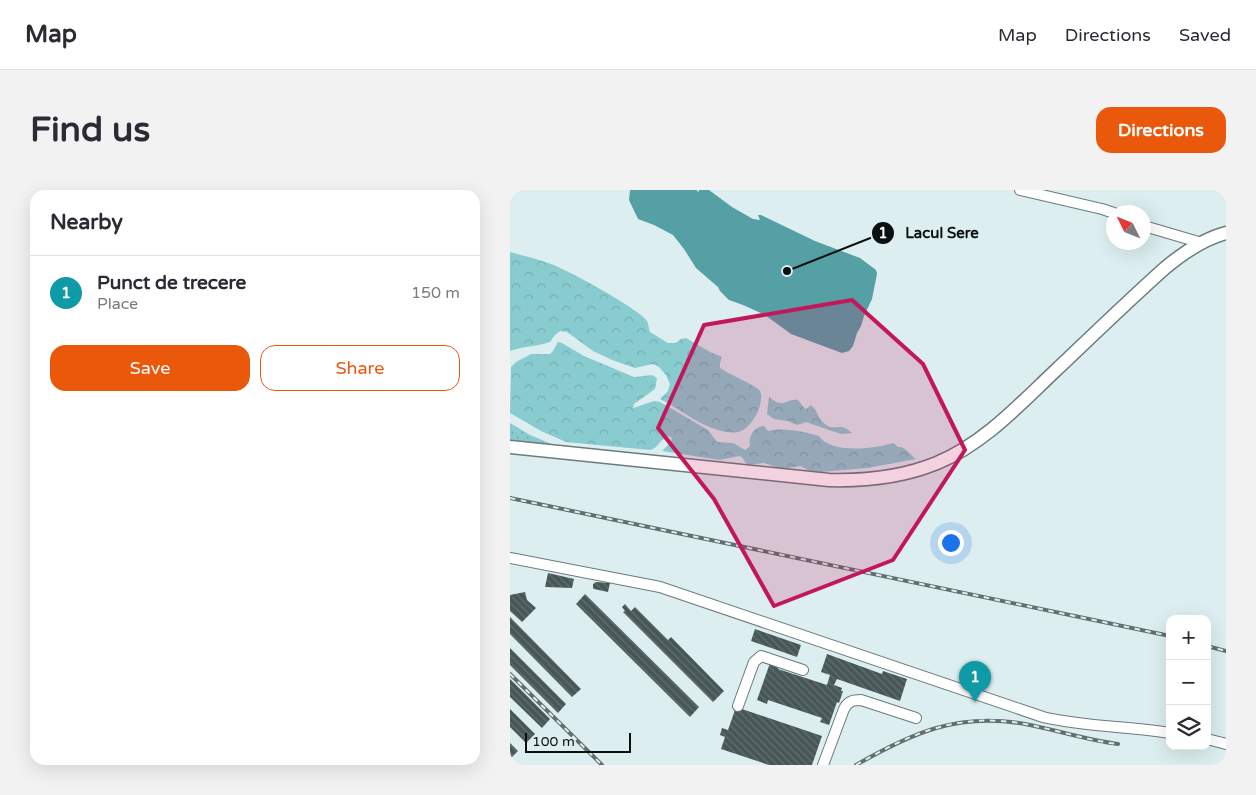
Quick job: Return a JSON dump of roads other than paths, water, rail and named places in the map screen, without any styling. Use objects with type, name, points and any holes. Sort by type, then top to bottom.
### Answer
[{"type":"main road","points":[[510,447],[829,480],[867,480],[921,469],[951,457],[985,434],[1165,268],[1182,254],[1226,232]]},
{"type":"street","points":[[1020,190],[1106,210]]},
{"type":"street","points":[[1151,228],[1202,243]]},
{"type":"street","points":[[510,558],[660,587],[1043,717],[1099,727],[1166,733]]},
{"type":"street","points":[[738,706],[757,658],[761,656],[803,670]]},
{"type":"street","points":[[823,765],[846,704],[851,700],[861,700],[916,718]]},
{"type":"street","points":[[1211,740],[1226,744]]},
{"type":"railway","points":[[510,498],[1166,635]]},
{"type":"railway","points":[[1211,647],[1226,651]]},
{"type":"railway","points":[[510,674],[602,765]]},
{"type":"railway","points":[[856,765],[916,735],[957,723],[978,721],[1025,724],[1118,744]]},
{"type":"place","name":"Lacul Sere","points":[[787,271]]},
{"type":"place","name":"Punct de trecere","points":[[975,702]]}]
